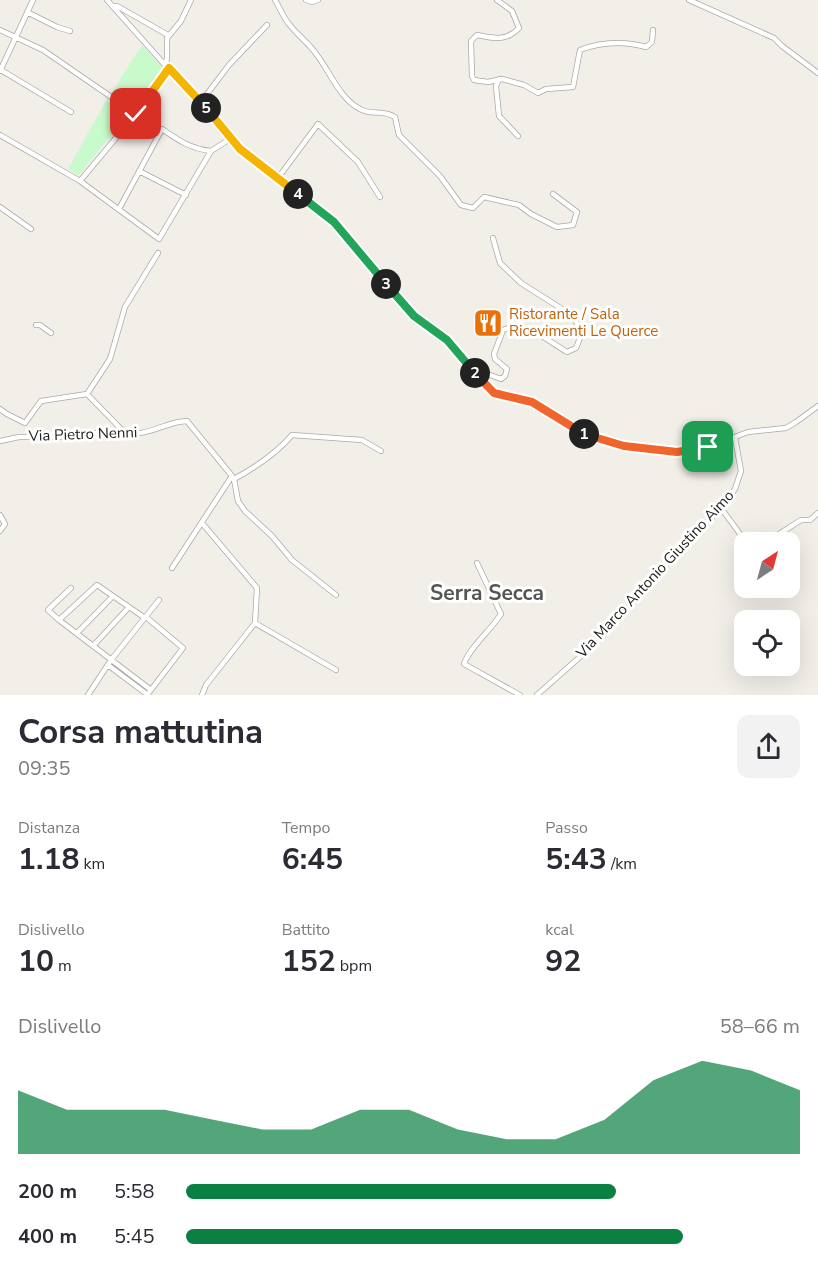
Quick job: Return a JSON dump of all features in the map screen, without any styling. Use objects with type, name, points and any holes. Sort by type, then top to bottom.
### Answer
[{"type":"street","points":[[108,0],[201,102],[230,139],[334,222],[414,316],[447,340],[487,388],[494,393],[532,402],[587,436],[624,446],[677,452],[708,447],[748,432],[786,428],[818,406]]},
{"type":"street","points":[[80,181],[136,114],[167,67],[168,35],[181,21],[191,0]]},
{"type":"street","points":[[275,0],[289,25],[318,55],[343,96],[358,109],[369,112],[386,112],[395,117],[399,135],[440,176],[460,205],[473,208],[484,197],[519,205],[557,227],[573,225],[577,212],[553,194]]},
{"type":"street","points":[[306,0],[312,2],[318,0]]},
{"type":"street","points":[[497,0],[512,11],[519,28],[508,38],[477,35],[471,41],[472,76],[474,80],[488,82],[499,79],[516,81],[538,93],[546,89],[573,87],[580,50],[612,43],[632,43],[646,47],[652,42],[653,30]]},
{"type":"street","points":[[689,0],[774,38],[818,73]]},
{"type":"street","points":[[30,1],[1,71],[71,112]]},
{"type":"street","points":[[113,6],[117,6],[168,35]]},
{"type":"street","points":[[27,12],[70,31]]},
{"type":"street","points":[[201,102],[231,62],[267,25]]},
{"type":"street","points":[[0,30],[43,50],[136,114]]},
{"type":"street","points":[[499,79],[496,86],[499,116],[518,136]]},
{"type":"street","points":[[278,178],[318,124],[358,162],[380,197]]},
{"type":"street","points":[[119,209],[162,129],[183,144],[211,151]]},
{"type":"street","points":[[0,135],[80,181],[159,239],[211,151],[230,139]]},
{"type":"street","points":[[140,171],[186,195]]},
{"type":"street","points":[[0,207],[31,229]]},
{"type":"street","points":[[474,372],[482,372],[501,379],[506,376],[507,369],[495,359],[494,354],[503,330],[510,327],[526,328],[567,351],[576,348],[582,333],[573,316],[521,283],[500,263],[493,238]]},
{"type":"street","points":[[0,409],[25,423],[41,401],[87,394],[110,359],[125,306],[158,253]]},
{"type":"street","points":[[36,325],[51,333]]},
{"type":"street","points":[[87,394],[122,430]]},
{"type":"street","name":"Via Pietro Nenni","points":[[0,441],[20,437],[66,437],[122,430],[141,434],[176,421],[187,421],[233,478]]},
{"type":"street","points":[[172,568],[233,478],[279,450],[292,435],[362,440],[381,451]]},
{"type":"street","name":"Via Marco Antonio Giustino Aimo","points":[[537,695],[599,640],[652,579],[721,508],[735,489],[741,471],[735,438]]},
{"type":"street","points":[[233,478],[238,501],[245,511],[272,536],[292,560],[336,595]]},
{"type":"street","points":[[721,508],[739,532]]},
{"type":"street","points":[[782,532],[801,520],[810,520],[818,513]]},
{"type":"street","points":[[0,515],[5,524],[0,531]]},
{"type":"street","points":[[202,523],[257,588],[255,623],[206,685],[202,695]]},
{"type":"street","points":[[477,563],[501,614],[464,664],[520,695]]},
{"type":"street","points":[[59,620],[97,585],[146,617],[183,648],[149,694],[110,663],[93,646],[59,620],[48,610],[71,588]]},
{"type":"street","points":[[77,633],[113,596]]},
{"type":"street","points":[[88,695],[159,600]]},
{"type":"street","points":[[93,646],[129,607]]},
{"type":"street","points":[[255,623],[336,670]]},
{"type":"green space","points":[[142,45],[163,68],[133,107],[112,92]]},
{"type":"green space","points":[[107,99],[128,114],[79,175],[68,169]]},
{"type":"place","name":"Ristorante / Sala Ricevimenti Le Querce","points":[[488,323]]},
{"type":"district","name":"Serra Secca","points":[[487,593]]},
{"type":"route","points":[[136,114],[169,68],[174,71],[230,139],[334,222],[414,316],[447,340],[487,388],[494,393],[532,402],[587,436],[624,446],[677,452],[708,447]]}]
